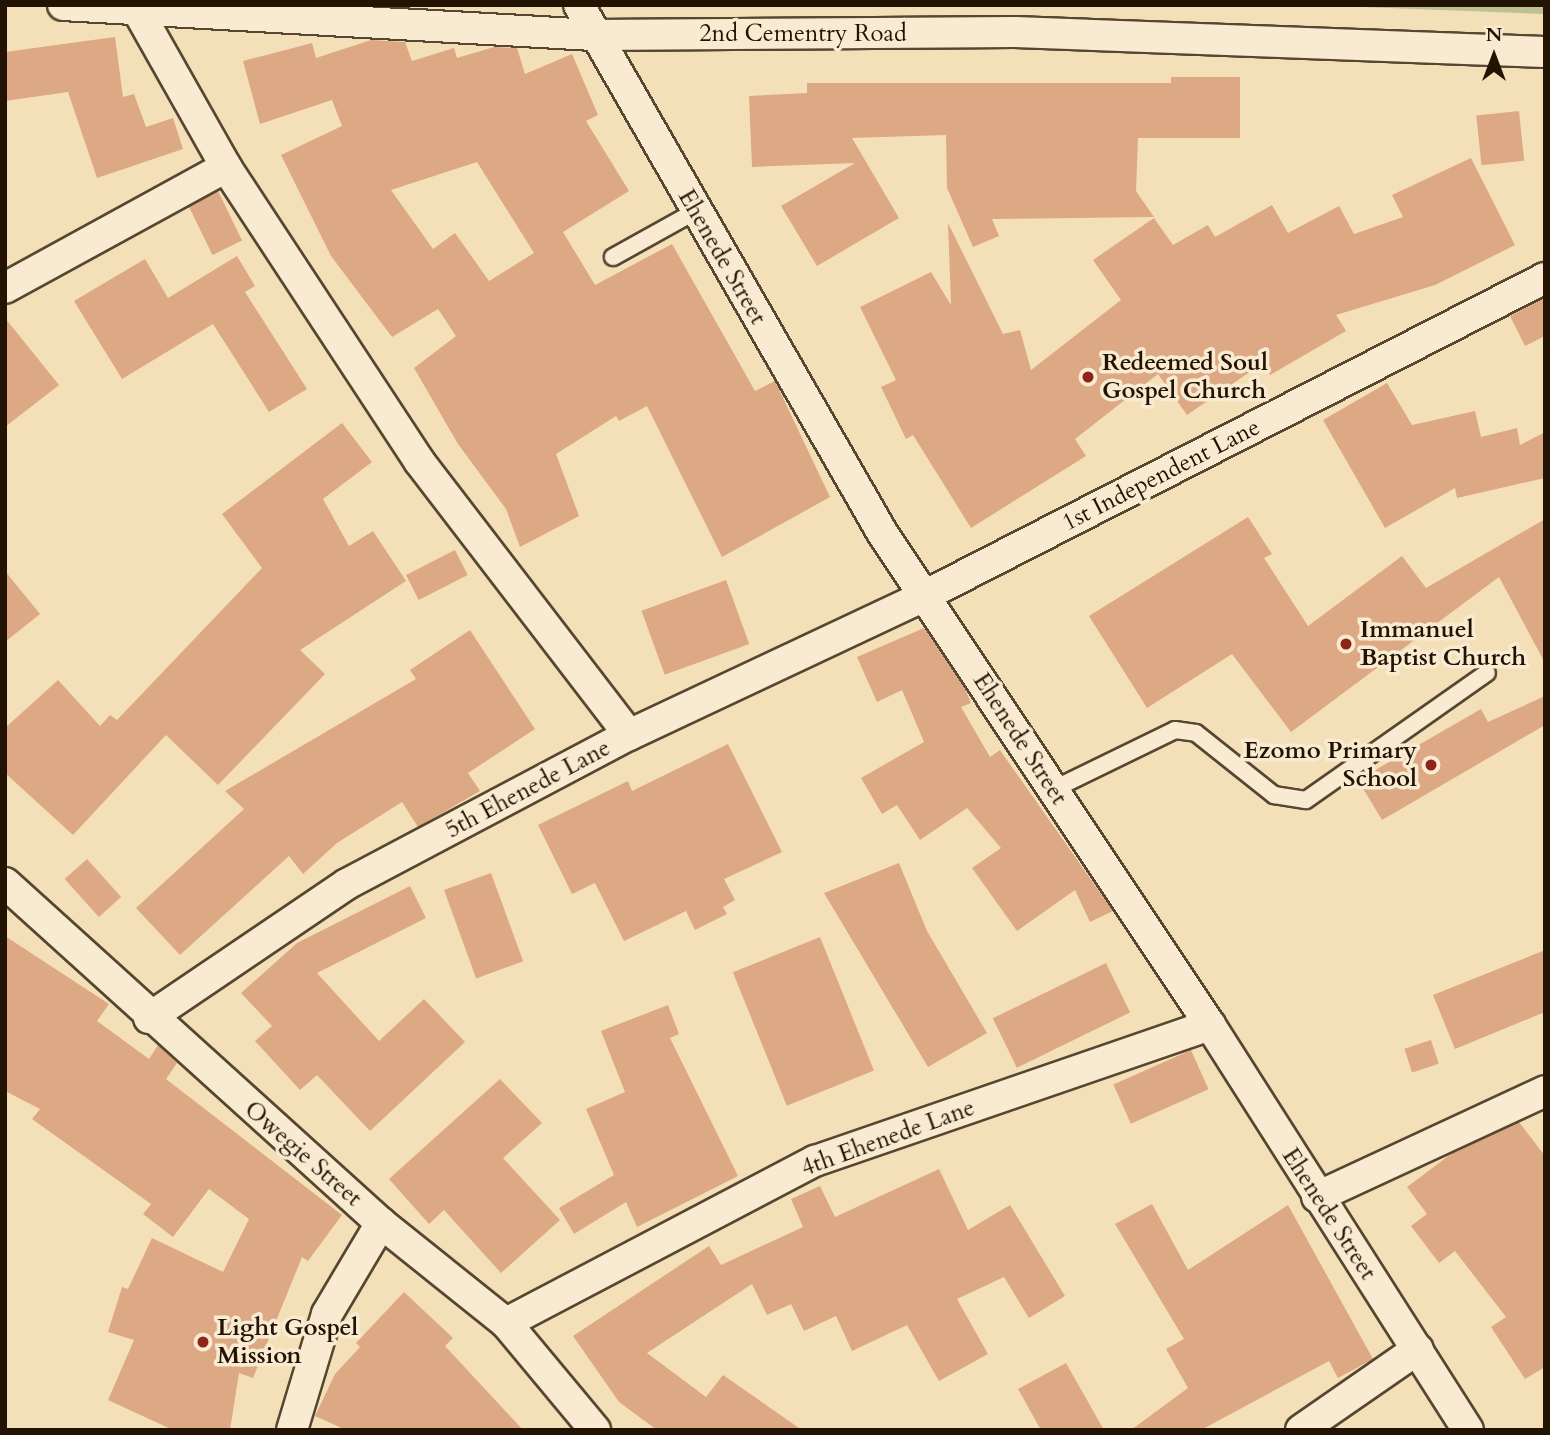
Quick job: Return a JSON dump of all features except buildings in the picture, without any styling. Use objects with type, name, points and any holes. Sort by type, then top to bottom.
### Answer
[{"type":"street","name":"2nd Cementry Road","points":[[63,5],[139,13],[593,35],[1015,32],[1545,52]]},
{"type":"street","name":"Ehenede Street","points":[[579,5],[593,35],[883,534],[1210,1025],[1317,1197],[1468,1430]]},
{"type":"street","points":[[139,13],[226,167],[419,461],[629,735]]},
{"type":"street","points":[[5,288],[226,167]]},
{"type":"street","name":"1st Independent Lane","points":[[926,595],[1545,278]]},
{"type":"street","name":"5th Ehenede Lane","points":[[149,1018],[347,884],[629,735],[926,595]]},
{"type":"street","name":"Owegie Street","points":[[5,883],[149,1018],[381,1223],[506,1323],[594,1430]]},
{"type":"street","name":"4th Ehenede Lane","points":[[506,1323],[815,1161],[1210,1025]]},
{"type":"street","points":[[1317,1197],[1545,1091]]},
{"type":"street","points":[[292,1430],[327,1314],[381,1223]]},
{"type":"street","points":[[1301,1430],[1418,1349]]},
{"type":"lane","points":[[613,257],[696,211]]},
{"type":"lane","points":[[1052,790],[1175,730],[1196,733],[1274,795],[1306,800],[1487,673]]},
{"type":"green space","points":[[1309,5],[1545,5],[1545,14]]},
{"type":"place","name":"Redeemed Soul Gospel Church","points":[[1088,377]]},
{"type":"place","name":"Immanuel Baptist Church","points":[[1346,644]]},
{"type":"place","name":"Ezomo Primary School","points":[[1431,765]]},
{"type":"place","name":"Light Gospel Mission","points":[[203,1342]]}]
